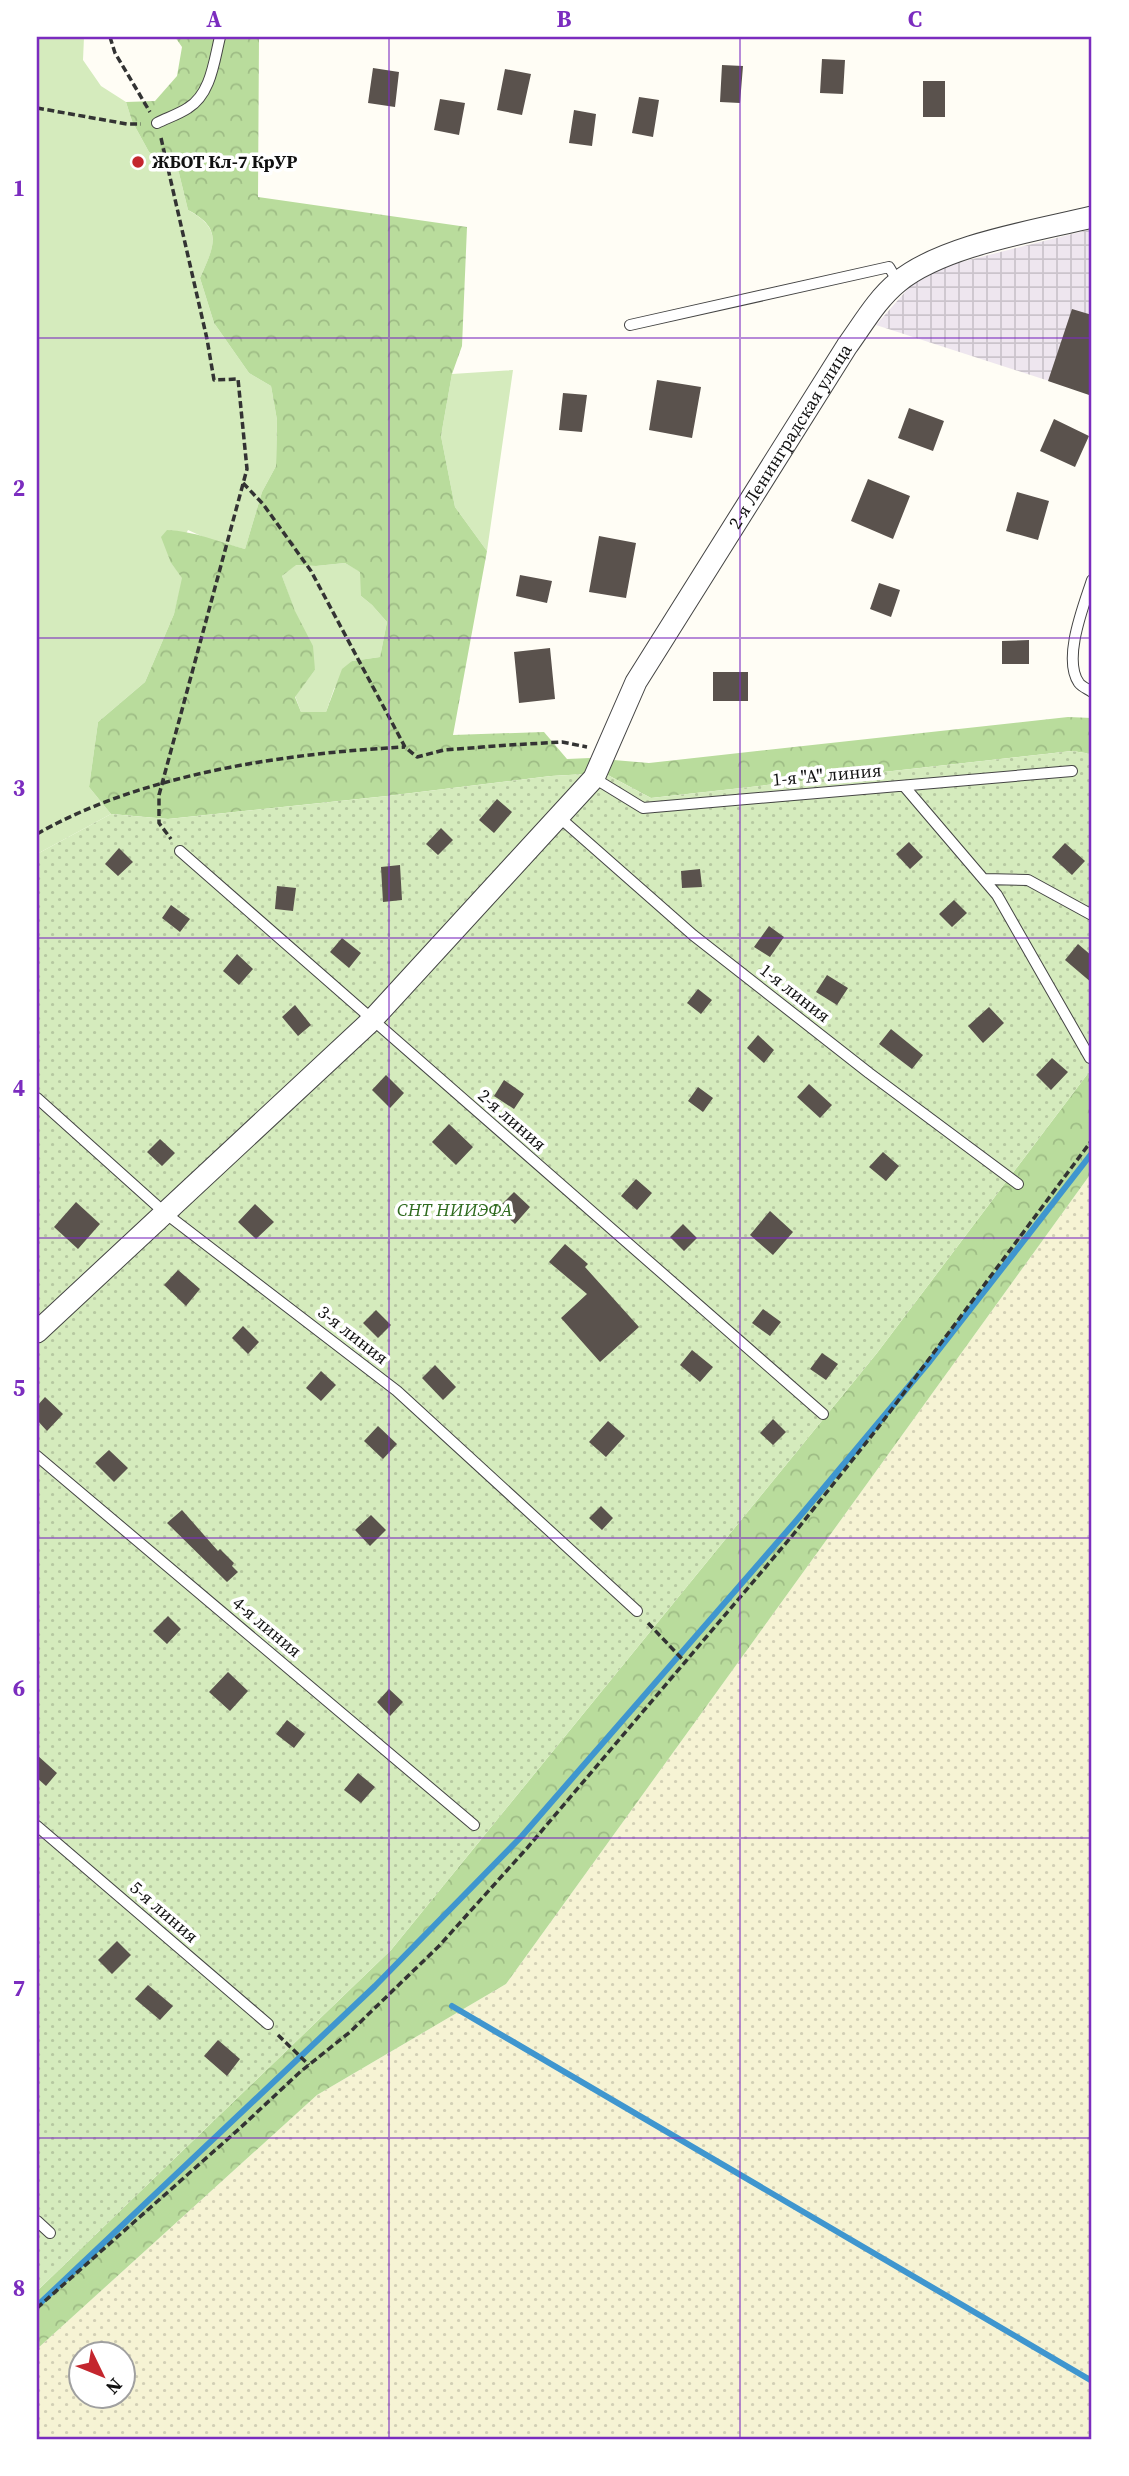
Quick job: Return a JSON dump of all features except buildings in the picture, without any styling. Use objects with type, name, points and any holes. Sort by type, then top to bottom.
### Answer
[{"type":"street","name":"2-я Ленинградская улица","points":[[37,1332],[371,1021],[594,778],[643,670],[847,346],[898,282],[934,261],[970,246],[1092,217]]},
{"type":"lane","points":[[157,123],[190,107],[200,98],[208,84],[220,37]]},
{"type":"lane","points":[[630,325],[888,267],[898,282]]},
{"type":"lane","points":[[1092,580],[1077,627],[1072,668],[1080,685],[1092,692]]},
{"type":"lane","name":"1-я \"А\" линия","points":[[594,778],[643,808],[1072,771]]},
{"type":"lane","points":[[904,786],[997,895],[1090,1058]]},
{"type":"lane","name":"1-я линия","points":[[558,817],[693,935],[869,1073],[1018,1184]]},
{"type":"lane","name":"2-я линия","points":[[180,851],[822,1414]]},
{"type":"lane","points":[[984,879],[1028,880],[1092,915]]},
{"type":"lane","name":"3-я линия","points":[[37,1098],[165,1213],[397,1391],[637,1611]]},
{"type":"lane","name":"4-я линия","points":[[37,1456],[474,1825]]},
{"type":"lane","name":"5-я линия","points":[[37,1826],[268,2025]]},
{"type":"lane","points":[[37,2221],[50,2233]]},
{"type":"path","points":[[110,37],[114,53],[157,123],[214,380],[238,379],[247,470],[159,795],[159,823],[180,851]]},
{"type":"path","points":[[37,108],[127,124],[157,123]]},
{"type":"path","points":[[243,483],[263,504],[311,570],[405,747],[417,757],[444,750],[562,742],[606,751]]},
{"type":"path","points":[[37,834],[72,814],[163,782],[345,750],[405,747]]},
{"type":"path","points":[[37,2308],[389,1996],[439,1946],[528,1847],[792,1536],[877,1429],[1092,1140]]},
{"type":"path","points":[[637,1611],[685,1662]]},
{"type":"path","points":[[268,2025],[309,2065]]},
{"type":"shaded area","points":[[1092,229],[1092,395],[876,325],[913,283],[933,269]]},
{"type":"shaded area","points":[[1092,1172],[1092,2439],[37,2439],[37,2349],[317,2095],[506,1984]]},
{"type":"green space","points":[[37,37],[84,37],[83,60],[101,86],[126,102],[132,121],[149,152],[178,169],[188,210],[207,225],[213,240],[200,278],[214,323],[249,373],[271,386],[277,420],[276,466],[262,492],[245,549],[210,540],[188,530],[171,563],[183,578],[174,614],[145,682],[98,722],[89,787],[111,814],[37,854]]},
{"type":"green space","points":[[175,37],[259,37],[258,197],[467,227],[462,346],[452,374],[441,436],[455,507],[487,551],[453,735],[544,732],[567,759],[590,758],[649,763],[1068,717],[1092,718],[1092,754],[1072,751],[651,798],[604,773],[551,776],[168,819],[111,814],[89,787],[98,722],[145,682],[174,614],[182,578],[171,563],[161,537],[167,530],[177,531],[245,549],[262,492],[276,466],[277,420],[271,386],[249,373],[214,323],[200,278],[212,247],[211,231],[207,224],[188,210],[178,169],[149,152],[132,121],[126,102],[155,101],[177,76],[182,47]],"holes":[[[345,563],[360,572],[361,596],[387,622],[380,657],[352,661],[342,669],[326,712],[301,712],[295,697],[315,670],[313,646],[295,611],[282,576],[296,565]]]},
{"type":"green space","points":[[513,370],[487,551],[455,507],[441,436],[452,374]]},
{"type":"green space","points":[[345,563],[361,572],[361,596],[387,622],[380,657],[352,661],[334,689],[326,712],[301,712],[295,696],[315,670],[282,576],[295,565]]},
{"type":"green space","name":"СНТ НИИЭФА","points":[[1072,751],[1092,754],[1092,1068],[877,1353],[391,1950],[37,2291],[37,854],[111,814],[168,819],[551,776],[604,773],[651,798]]},
{"type":"green space","points":[[1092,1068],[1092,1172],[506,1984],[317,2095],[37,2349],[37,2291],[391,1950],[877,1353]]},
{"type":"waterway","points":[[37,2306],[375,1986],[522,1836],[796,1521],[930,1361],[1092,1153]]},
{"type":"waterway","points":[[452,2006],[1092,2381]]},
{"type":"place","name":"ЖБОТ Кл-7 КрУР","points":[[138,162]]}]
